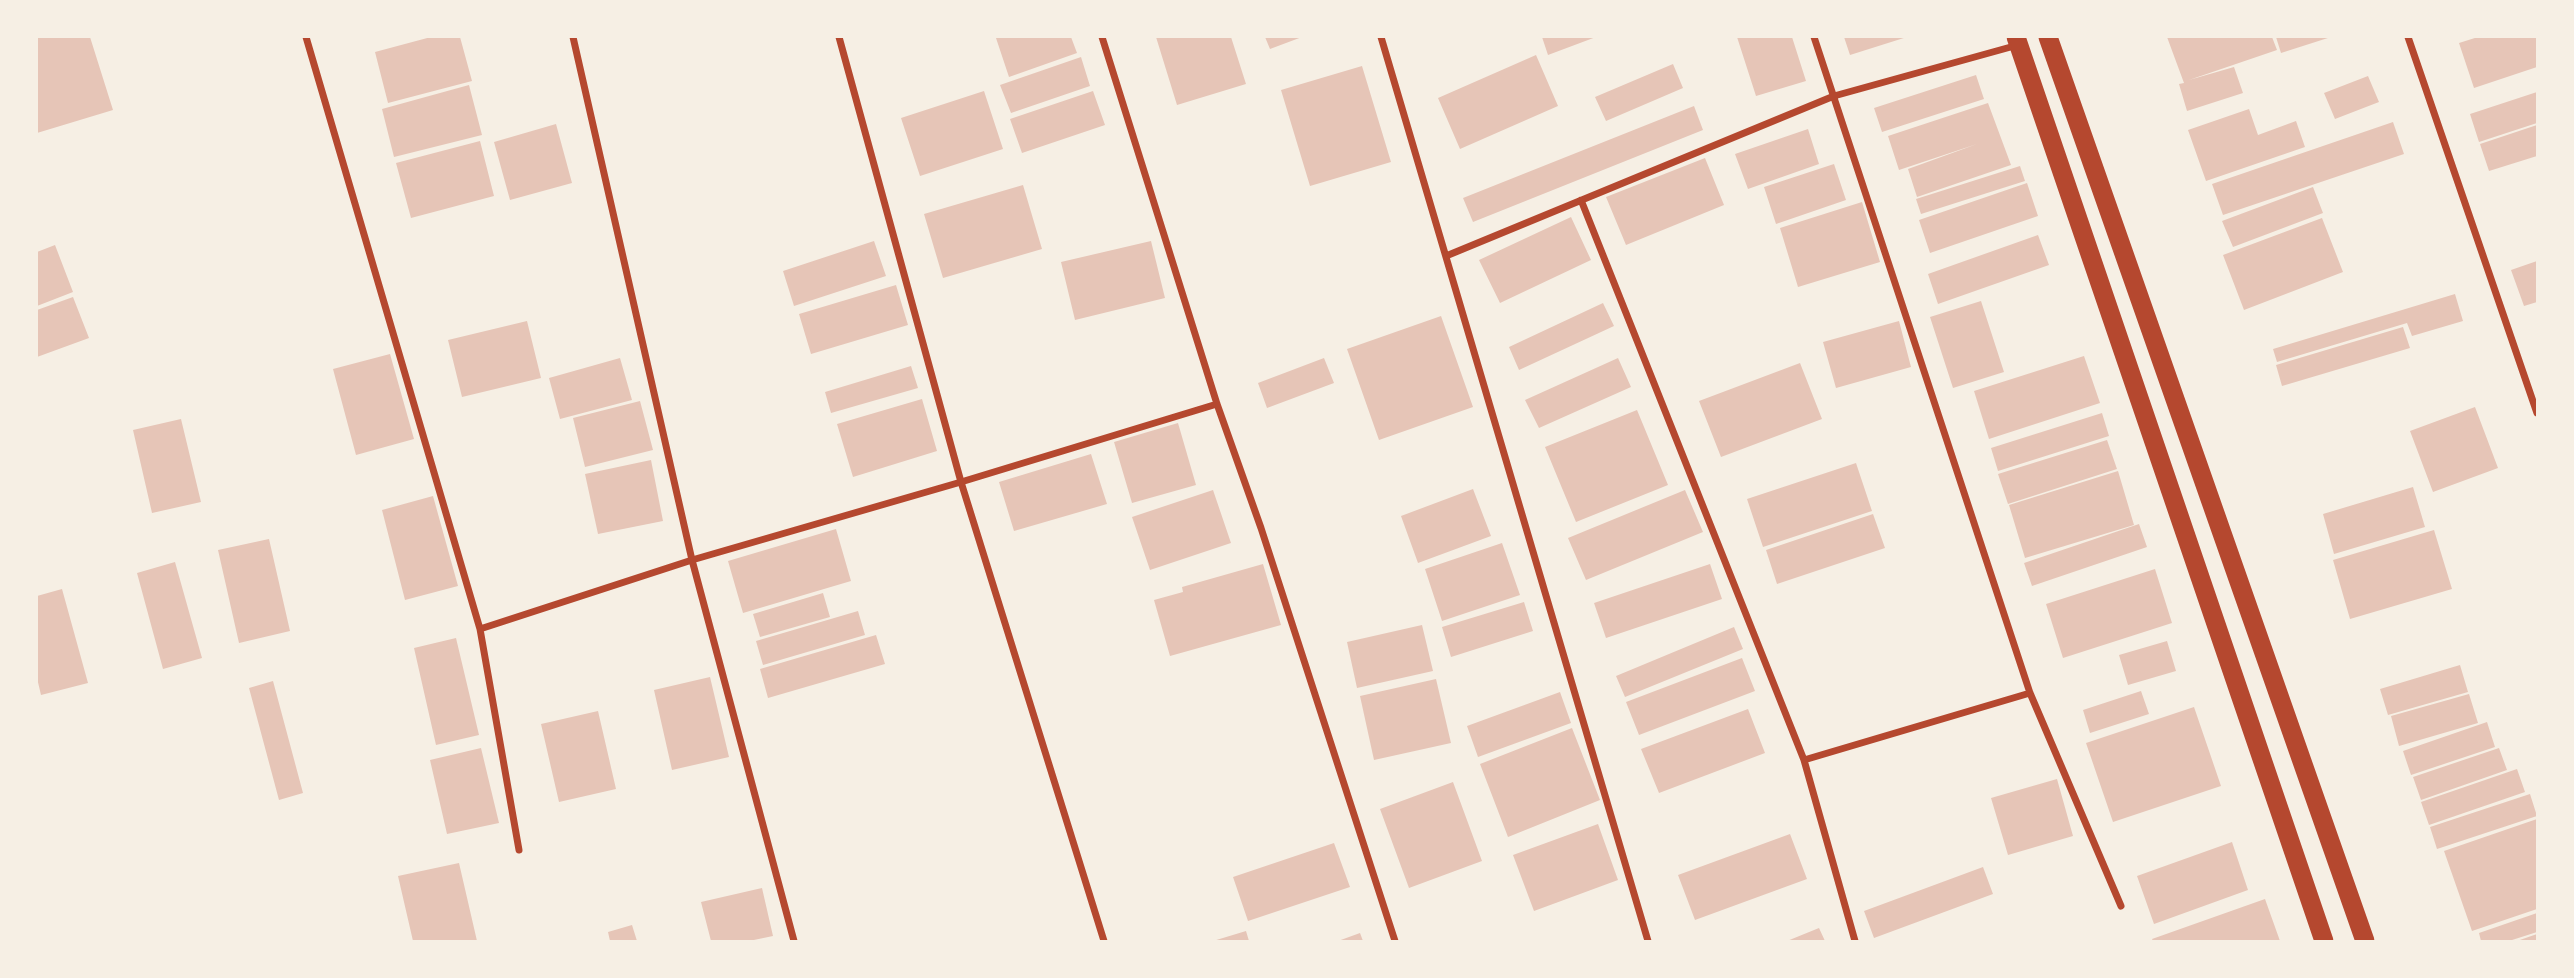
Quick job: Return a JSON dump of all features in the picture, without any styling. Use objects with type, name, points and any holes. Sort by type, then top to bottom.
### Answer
[{"type":"highway","points":[[2048,37],[2365,941]]},
{"type":"highway","points":[[2017,41],[2324,941]]},
{"type":"street","points":[[306,37],[480,629],[519,850]]},
{"type":"street","points":[[573,37],[692,560],[794,941]]},
{"type":"street","points":[[839,37],[961,482],[1104,941]]},
{"type":"street","points":[[1102,37],[1217,404],[1261,527],[1395,941]]},
{"type":"street","points":[[1381,37],[1648,941]]},
{"type":"street","points":[[1814,37],[2030,693],[2121,906]]},
{"type":"street","points":[[2408,37],[2537,413]]},
{"type":"street","points":[[1446,256],[1834,96],[2017,41]]},
{"type":"street","points":[[1581,200],[1804,760],[1855,941]]},
{"type":"street","points":[[480,629],[692,560],[1217,404]]},
{"type":"street","points":[[1804,760],[2030,693]]},
{"type":"building","points":[[37,37],[90,37],[113,110],[37,133]]},
{"type":"building","points":[[431,37],[460,37],[472,81],[388,103],[375,52]]},
{"type":"building","points":[[1071,37],[1077,53],[1009,77],[996,38]]},
{"type":"building","points":[[1156,37],[1231,37],[1246,84],[1177,105]]},
{"type":"building","points":[[1265,37],[1302,37],[1270,49]]},
{"type":"building","points":[[1542,37],[1596,37],[1548,55]]},
{"type":"building","points":[[1737,37],[1792,37],[1806,81],[1756,96]]},
{"type":"building","points":[[1844,37],[1907,37],[1850,55]]},
{"type":"building","points":[[2167,37],[2272,37],[2277,50],[2189,80],[2234,67],[2243,93],[2187,111],[2179,84],[2184,83]]},
{"type":"building","points":[[2276,37],[2331,37],[2281,53]]},
{"type":"building","points":[[2478,37],[2537,37],[2537,67],[2474,88],[2459,43]]},
{"type":"building","points":[[1536,55],[1558,106],[1460,149],[1438,98]]},
{"type":"building","points":[[1081,57],[1090,86],[1011,113],[1000,85]]},
{"type":"building","points":[[1673,64],[1683,88],[1606,121],[1595,97]]},
{"type":"building","points":[[1362,66],[1391,162],[1310,186],[1281,90]]},
{"type":"building","points":[[1976,75],[1984,99],[1882,132],[1874,108]]},
{"type":"building","points":[[2368,76],[2379,102],[2335,119],[2324,93]]},
{"type":"building","points":[[469,85],[482,135],[394,157],[382,109]]},
{"type":"building","points":[[984,91],[1003,149],[920,176],[901,118]]},
{"type":"building","points":[[1093,91],[1105,125],[1022,153],[1010,119]]},
{"type":"building","points":[[2537,92],[2537,123],[2479,142],[2470,114]]},
{"type":"building","points":[[1988,103],[2011,165],[1917,197],[1908,169],[1977,144],[1899,170],[1888,136]]},
{"type":"building","points":[[1694,106],[1703,130],[1473,222],[1463,198]]},
{"type":"building","points":[[2249,109],[2258,135],[2296,121],[2305,147],[2206,181],[2188,130]]},
{"type":"building","points":[[2393,122],[2404,154],[2223,215],[2212,184]]},
{"type":"building","points":[[556,124],[572,183],[510,200],[494,142]]},
{"type":"building","points":[[2537,125],[2537,156],[2489,171],[2480,144]]},
{"type":"building","points":[[1808,129],[1819,164],[1748,189],[1735,154]]},
{"type":"building","points":[[480,141],[494,196],[411,218],[396,163]]},
{"type":"building","points":[[1705,158],[1724,205],[1626,245],[1606,197]]},
{"type":"building","points":[[1834,164],[1846,200],[1776,224],[1764,187]]},
{"type":"building","points":[[2020,166],[2025,181],[1921,214],[1916,199]]},
{"type":"building","points":[[2027,183],[2038,216],[1930,253],[1919,220]]},
{"type":"building","points":[[1023,185],[1042,249],[943,278],[924,214]]},
{"type":"building","points":[[2313,187],[2323,213],[2233,247],[2222,221]]},
{"type":"building","points":[[1862,202],[1880,262],[1798,287],[1780,228]]},
{"type":"building","points":[[1571,217],[1591,260],[1500,303],[1479,260]]},
{"type":"building","points":[[2322,218],[2343,272],[2244,310],[2223,255]]},
{"type":"building","points":[[2038,235],[2049,265],[1938,304],[1928,274]]},
{"type":"building","points":[[874,241],[886,276],[794,306],[783,271]]},
{"type":"building","points":[[1151,241],[1165,298],[1075,320],[1061,262]]},
{"type":"building","points":[[55,245],[73,292],[37,306],[37,252]]},
{"type":"building","points":[[2537,261],[2537,302],[2524,306],[2511,270]]},
{"type":"building","points":[[896,285],[908,325],[811,354],[799,314]]},
{"type":"building","points":[[2455,294],[2463,321],[2412,336],[2407,323],[2277,362],[2273,349]]},
{"type":"building","points":[[73,297],[89,338],[37,357],[37,310]]},
{"type":"building","points":[[1981,301],[2004,372],[1953,388],[1930,317]]},
{"type":"building","points":[[1603,303],[1614,326],[1519,370],[1509,347]]},
{"type":"building","points":[[1441,316],[1473,407],[1379,440],[1347,349]]},
{"type":"building","points":[[527,321],[541,378],[462,397],[448,340]]},
{"type":"building","points":[[1899,321],[1911,367],[1836,388],[1823,342]]},
{"type":"building","points":[[2403,327],[2410,348],[2282,386],[2276,365]]},
{"type":"building","points":[[390,354],[414,439],[356,455],[333,369]]},
{"type":"building","points":[[2084,356],[2100,403],[1989,439],[1974,391]]},
{"type":"building","points":[[620,358],[632,400],[560,419],[549,378]]},
{"type":"building","points":[[1324,358],[1334,383],[1267,408],[1258,383]]},
{"type":"building","points":[[1618,358],[1631,387],[1539,428],[1525,400]]},
{"type":"building","points":[[1800,363],[1822,419],[1721,457],[1699,401]]},
{"type":"building","points":[[911,366],[918,388],[831,413],[825,392]]},
{"type":"building","points":[[922,399],[937,451],[853,477],[837,424]]},
{"type":"building","points":[[640,401],[653,450],[585,467],[573,418]]},
{"type":"building","points":[[2475,407],[2498,468],[2433,492],[2410,431]]},
{"type":"building","points":[[1637,410],[1668,485],[1576,522],[1545,447]]},
{"type":"building","points":[[2102,413],[2109,436],[1998,471],[1991,448]]},
{"type":"building","points":[[181,419],[201,502],[152,513],[133,430]]},
{"type":"building","points":[[1178,423],[1196,485],[1132,503],[1114,442]]},
{"type":"building","points":[[2107,440],[2117,469],[2008,504],[1998,474]]},
{"type":"building","points":[[1091,454],[1107,504],[1014,531],[999,482]]},
{"type":"building","points":[[651,460],[663,521],[598,534],[585,474]]},
{"type":"building","points":[[1856,463],[1872,511],[1763,547],[1747,499]]},
{"type":"building","points":[[2118,471],[2134,525],[2025,558],[2009,505]]},
{"type":"building","points":[[2413,487],[2425,527],[2334,554],[2323,514]]},
{"type":"building","points":[[1473,489],[1491,536],[1418,563],[1401,516]]},
{"type":"building","points":[[1213,490],[1231,543],[1150,570],[1132,517]]},
{"type":"building","points":[[1685,490],[1703,532],[1586,580],[1568,538]]},
{"type":"building","points":[[433,496],[458,586],[405,600],[382,510]]},
{"type":"building","points":[[1873,514],[1885,548],[1777,584],[1766,550]]},
{"type":"building","points":[[2139,524],[2147,547],[2032,586],[2024,563]]},
{"type":"building","points":[[836,529],[851,581],[743,613],[728,561]]},
{"type":"building","points":[[2434,530],[2452,589],[2350,619],[2333,560]]},
{"type":"building","points":[[269,539],[290,631],[239,643],[218,550]]},
{"type":"building","points":[[1502,543],[1520,595],[1442,621],[1425,569]]},
{"type":"building","points":[[175,562],[202,658],[163,669],[137,573]]},
{"type":"building","points":[[1263,564],[1281,625],[1170,656],[1154,600],[1183,592],[1182,587]]},
{"type":"building","points":[[1710,564],[1722,599],[1606,638],[1594,603]]},
{"type":"building","points":[[2155,569],[2172,623],[2063,658],[2046,604]]},
{"type":"building","points":[[62,589],[88,683],[41,695],[37,678],[37,596]]},
{"type":"building","points":[[823,593],[830,617],[760,637],[753,614]]},
{"type":"building","points":[[1524,602],[1533,631],[1451,657],[1442,627]]},
{"type":"building","points":[[858,611],[865,635],[763,665],[756,641]]},
{"type":"building","points":[[1422,625],[1433,671],[1357,688],[1347,642]]},
{"type":"building","points":[[1734,627],[1743,649],[1625,697],[1616,676]]},
{"type":"building","points":[[876,635],[885,664],[768,698],[760,669]]},
{"type":"building","points":[[456,638],[479,735],[436,745],[414,648]]},
{"type":"building","points":[[2167,641],[2176,671],[2128,685],[2119,655]]},
{"type":"building","points":[[1742,658],[1755,691],[1639,735],[1626,702]]},
{"type":"building","points":[[2460,665],[2468,692],[2388,715],[2380,689]]},
{"type":"building","points":[[710,677],[729,757],[672,770],[654,690]]},
{"type":"building","points":[[1436,679],[1451,743],[1374,760],[1360,696]]},
{"type":"building","points":[[273,681],[303,793],[279,800],[249,688]]},
{"type":"building","points":[[2141,691],[2149,714],[2090,733],[2083,710]]},
{"type":"building","points":[[1560,692],[1571,723],[1478,757],[1467,726]]},
{"type":"building","points":[[2469,694],[2478,723],[2399,746],[2391,716]]},
{"type":"building","points":[[2194,707],[2221,786],[2113,822],[2086,743]]},
{"type":"building","points":[[1748,709],[1765,753],[1659,793],[1641,749]]},
{"type":"building","points":[[598,711],[616,789],[559,802],[541,724]]},
{"type":"building","points":[[2487,722],[2495,747],[2411,775],[2403,751]]},
{"type":"building","points":[[1572,728],[1600,800],[1508,837],[1480,764]]},
{"type":"building","points":[[481,748],[499,823],[447,834],[430,760]]},
{"type":"building","points":[[2499,748],[2507,770],[2421,800],[2413,777]]},
{"type":"building","points":[[2517,769],[2525,792],[2429,825],[2421,802]]},
{"type":"building","points":[[2057,779],[2073,836],[2008,855],[1991,798]]},
{"type":"building","points":[[1453,782],[1482,861],[1409,888],[1380,809]]},
{"type":"building","points":[[2530,794],[2537,816],[2437,849],[2430,827]]},
{"type":"building","points":[[2537,819],[2537,909],[2472,931],[2444,851]]},
{"type":"building","points":[[1598,824],[1618,880],[1534,911],[1513,855]]},
{"type":"building","points":[[1790,834],[1807,879],[1695,920],[1678,875]]},
{"type":"building","points":[[2232,842],[2248,890],[2154,924],[2137,876]]},
{"type":"building","points":[[1334,843],[1350,887],[1248,921],[1233,877]]},
{"type":"building","points":[[459,863],[477,941],[413,941],[398,876]]},
{"type":"building","points":[[1983,867],[1993,894],[1874,938],[1864,911]]},
{"type":"building","points":[[762,888],[773,936],[749,941],[711,941],[701,902]]},
{"type":"building","points":[[2265,899],[2280,941],[2152,939]]},
{"type":"building","points":[[2537,913],[2537,932],[2509,941],[2481,941],[2479,933]]},
{"type":"building","points":[[632,925],[637,941],[610,941],[608,932]]},
{"type":"building","points":[[1819,928],[1825,941],[1787,941]]},
{"type":"building","points":[[1246,931],[1249,941],[1213,941]]},
{"type":"building","points":[[1360,933],[1363,941],[1338,941]]},
{"type":"building","points":[[2537,934],[2537,941],[2517,941]]}]
